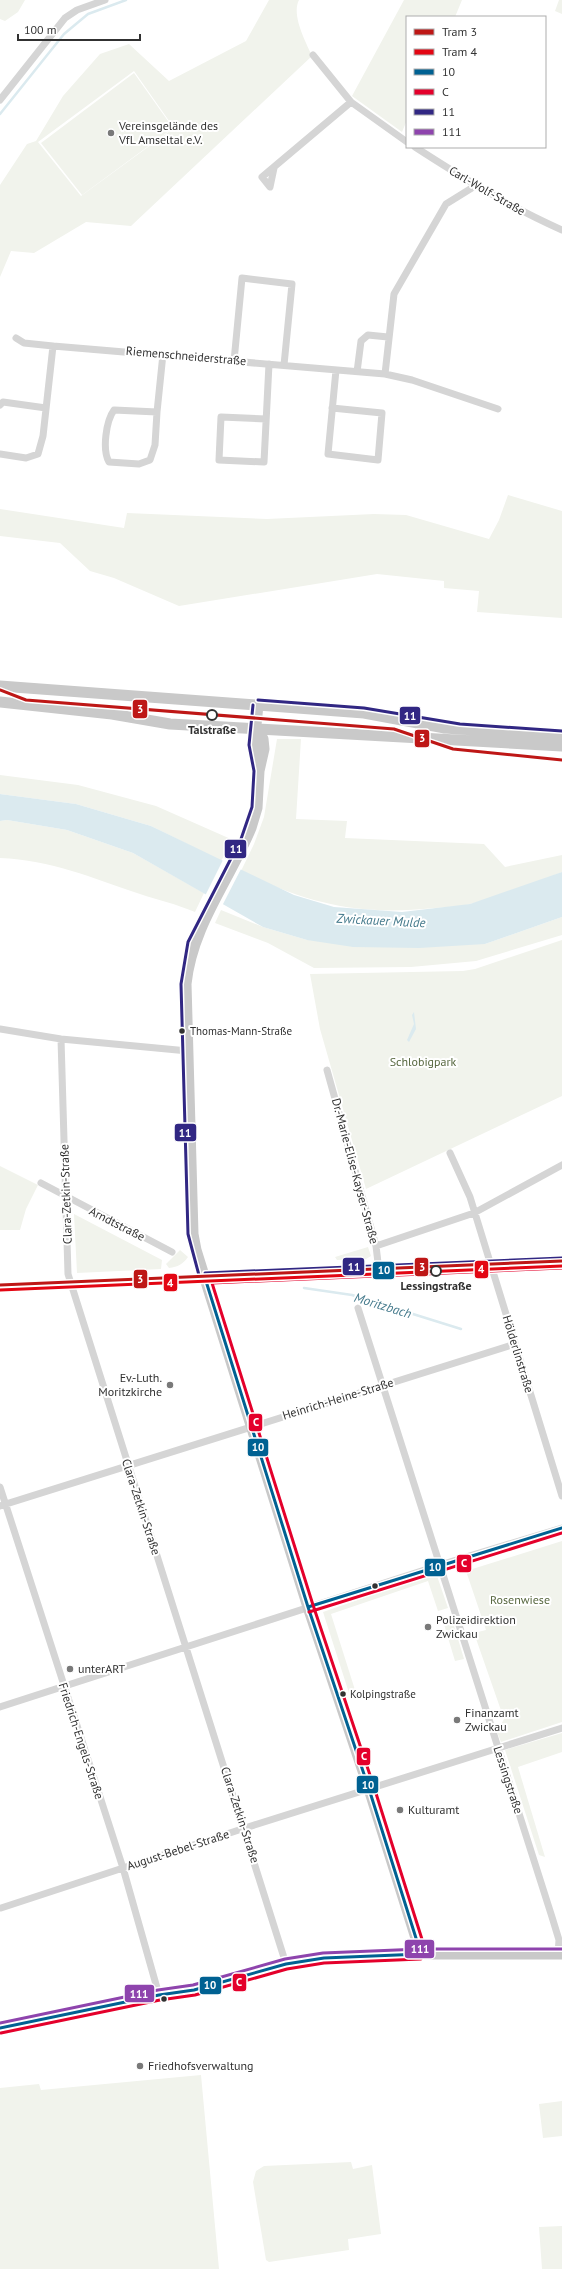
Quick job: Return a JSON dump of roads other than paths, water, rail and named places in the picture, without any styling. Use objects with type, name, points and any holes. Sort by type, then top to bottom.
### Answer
[{"type":"main road","points":[[2,685],[364,713],[459,729],[562,736]]},
{"type":"main road","points":[[0,702],[112,714],[170,724],[222,728],[257,727],[562,746]]},
{"type":"main road","points":[[258,705],[257,727],[264,744],[259,771],[256,808],[246,841],[195,940],[188,963],[186,984],[193,1234],[205,1278],[308,1607],[369,1789],[421,1954]]},
{"type":"main road","points":[[0,2028],[159,1995],[194,1990],[286,1964],[324,1958],[421,1954],[560,1954]]},
{"type":"street","points":[[0,100],[66,18],[77,10],[104,0]]},
{"type":"street","points":[[313,55],[351,102],[406,141]]},
{"type":"street","points":[[274,168],[351,102]]},
{"type":"street","name":"Carl-Wolf-Straße","points":[[417,148],[475,186],[524,213],[562,230]]},
{"type":"street","points":[[384,374],[394,294],[446,204],[475,186]]},
{"type":"street","points":[[234,361],[242,278],[292,284],[284,365]]},
{"type":"street","points":[[357,372],[361,341],[368,336],[388,337]]},
{"type":"street","name":"Riemenschneiderstraße","points":[[16,338],[24,343],[53,346],[163,354],[384,374],[412,380],[498,409]]},
{"type":"street","points":[[0,454],[26,458],[38,454],[43,436],[53,346]]},
{"type":"street","points":[[157,412],[114,410],[110,416],[105,455],[109,462],[139,464],[150,460],[155,444],[163,354]]},
{"type":"street","points":[[266,420],[221,417],[218,460],[264,462],[269,364]]},
{"type":"street","points":[[332,408],[382,412],[378,460],[328,454],[332,408],[336,370]]},
{"type":"street","points":[[0,405],[3,402],[46,408]]},
{"type":"street","points":[[0,1029],[61,1039],[188,1051]]},
{"type":"street","name":"Clara-Zetkin-Straße","points":[[61,1039],[68,1274],[245,1828],[286,1964]]},
{"type":"street","name":"Dr.-Marie-Elise-Kayser-Straße","points":[[327,1070],[376,1246],[379,1271]]},
{"type":"street","name":"Hölderlinstraße","points":[[450,1153],[470,1197],[562,1496]]},
{"type":"street","points":[[376,1246],[474,1212],[562,1165]]},
{"type":"street","name":"Arndtstraße","points":[[41,1183],[172,1252]]},
{"type":"street","points":[[0,1287],[562,1263]]},
{"type":"street","name":"Lessingstraße","points":[[358,1308],[559,1940],[560,1954]]},
{"type":"street","name":"Heinrich-Heine-Straße","points":[[3,1505],[515,1344]]},
{"type":"street","name":"Friedrich-Engels-Straße","points":[[0,1487],[3,1505],[64,1686],[122,1868],[159,1995]]},
{"type":"street","points":[[0,1707],[308,1607],[562,1528]]},
{"type":"street","name":"August-Bebel-Straße","points":[[0,1908],[245,1828],[562,1728]]},
{"type":"water","name":"Zwickauer Mulde","points":[[0,794],[76,804],[151,826],[294,895],[334,907],[402,912],[470,904],[562,872],[562,917],[485,944],[419,948],[353,947],[307,940],[263,927],[133,853],[67,830],[7,820],[0,821]]},
{"type":"water","points":[[414,1012],[416,1029],[409,1042],[407,1040],[414,1024],[412,1015]]},
{"type":"waterway","points":[[0,114],[64,34],[88,14],[126,0]]},
{"type":"waterway","name":"Moritzbach","points":[[304,1288],[352,1295],[461,1329]]},
{"type":"tram line","name":"3","points":[[0,690],[26,700],[394,729],[453,749],[562,760]]},
{"type":"tram line","name":"3","points":[[0,1285],[562,1261]]},
{"type":"tram line","name":"4","points":[[0,1290],[562,1266]]},
{"type":"place","name":"Vereinsgelände des VfL Amseltal e.V.","points":[[111,133]]},
{"type":"place","name":"Talstraße","points":[[212,715]]},
{"type":"place","name":"Thomas-Mann-Straße","points":[[182,1031]]},
{"type":"place","name":"Lessingstraße","points":[[436,1271]]},
{"type":"place","name":"Ev.-Luth. Moritzkirche","points":[[170,1385]]},
{"type":"place","name":"Polizeidirektion Zwickau","points":[[428,1627]]},
{"type":"place","name":"unterART","points":[[70,1669]]},
{"type":"place","name":"Kolpingstraße","points":[[343,1694]]},
{"type":"place","name":"Finanzamt Zwickau","points":[[457,1720]]},
{"type":"place","name":"Kulturamt","points":[[400,1810]]},
{"type":"place","name":"Friedhofsverwaltung","points":[[140,2066]]},
{"type":"park label","name":"Schlobigpark","points":[[423,1062]]},
{"type":"park label","name":"Rosenwiese","points":[[520,1600]]}]
